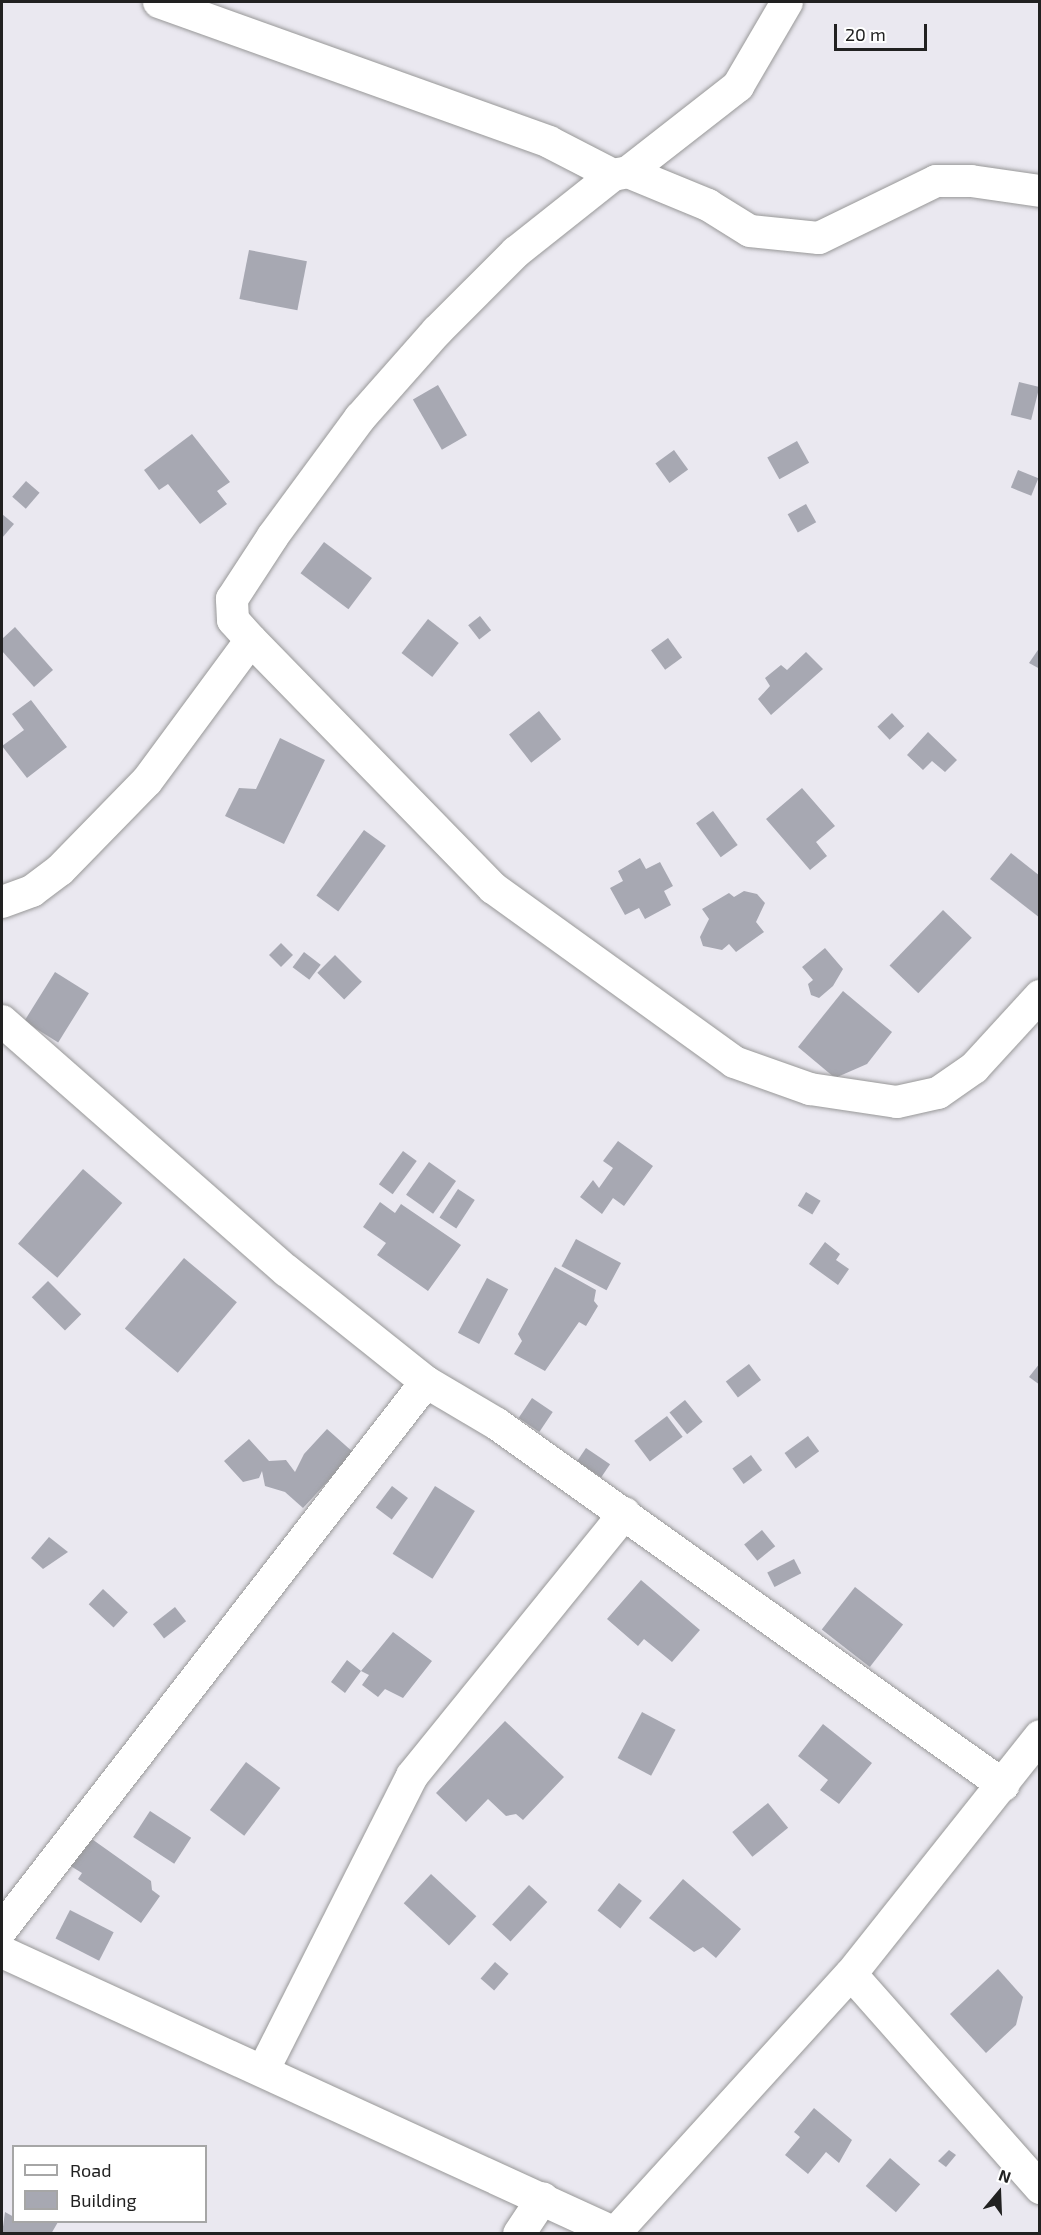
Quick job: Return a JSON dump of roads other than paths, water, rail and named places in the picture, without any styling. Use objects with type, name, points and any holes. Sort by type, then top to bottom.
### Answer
[{"type":"street","points":[[159,2],[549,142],[621,173],[708,205],[750,231],[819,238],[936,181],[971,181],[1040,191]]},
{"type":"street","points":[[787,2],[738,86],[516,252],[437,331],[360,418],[273,536],[232,599],[233,620],[493,888],[734,1062],[810,1089],[897,1102],[938,1094],[974,1068],[1040,996]]},
{"type":"street","points":[[2,902],[32,891],[60,870],[147,781],[251,640]]},
{"type":"street","points":[[2,1021],[286,1271],[426,1382],[497,1424],[625,1513],[1003,1785]]},
{"type":"street","points":[[2,1929],[426,1382]]},
{"type":"street","points":[[264,2069],[412,1776],[625,1513]]},
{"type":"street","points":[[2,1952],[264,2069],[616,2233],[851,1974],[1040,1736]]},
{"type":"street","points":[[851,1974],[1040,2188]]},
{"type":"street","points":[[519,2234],[543,2198]]}]
